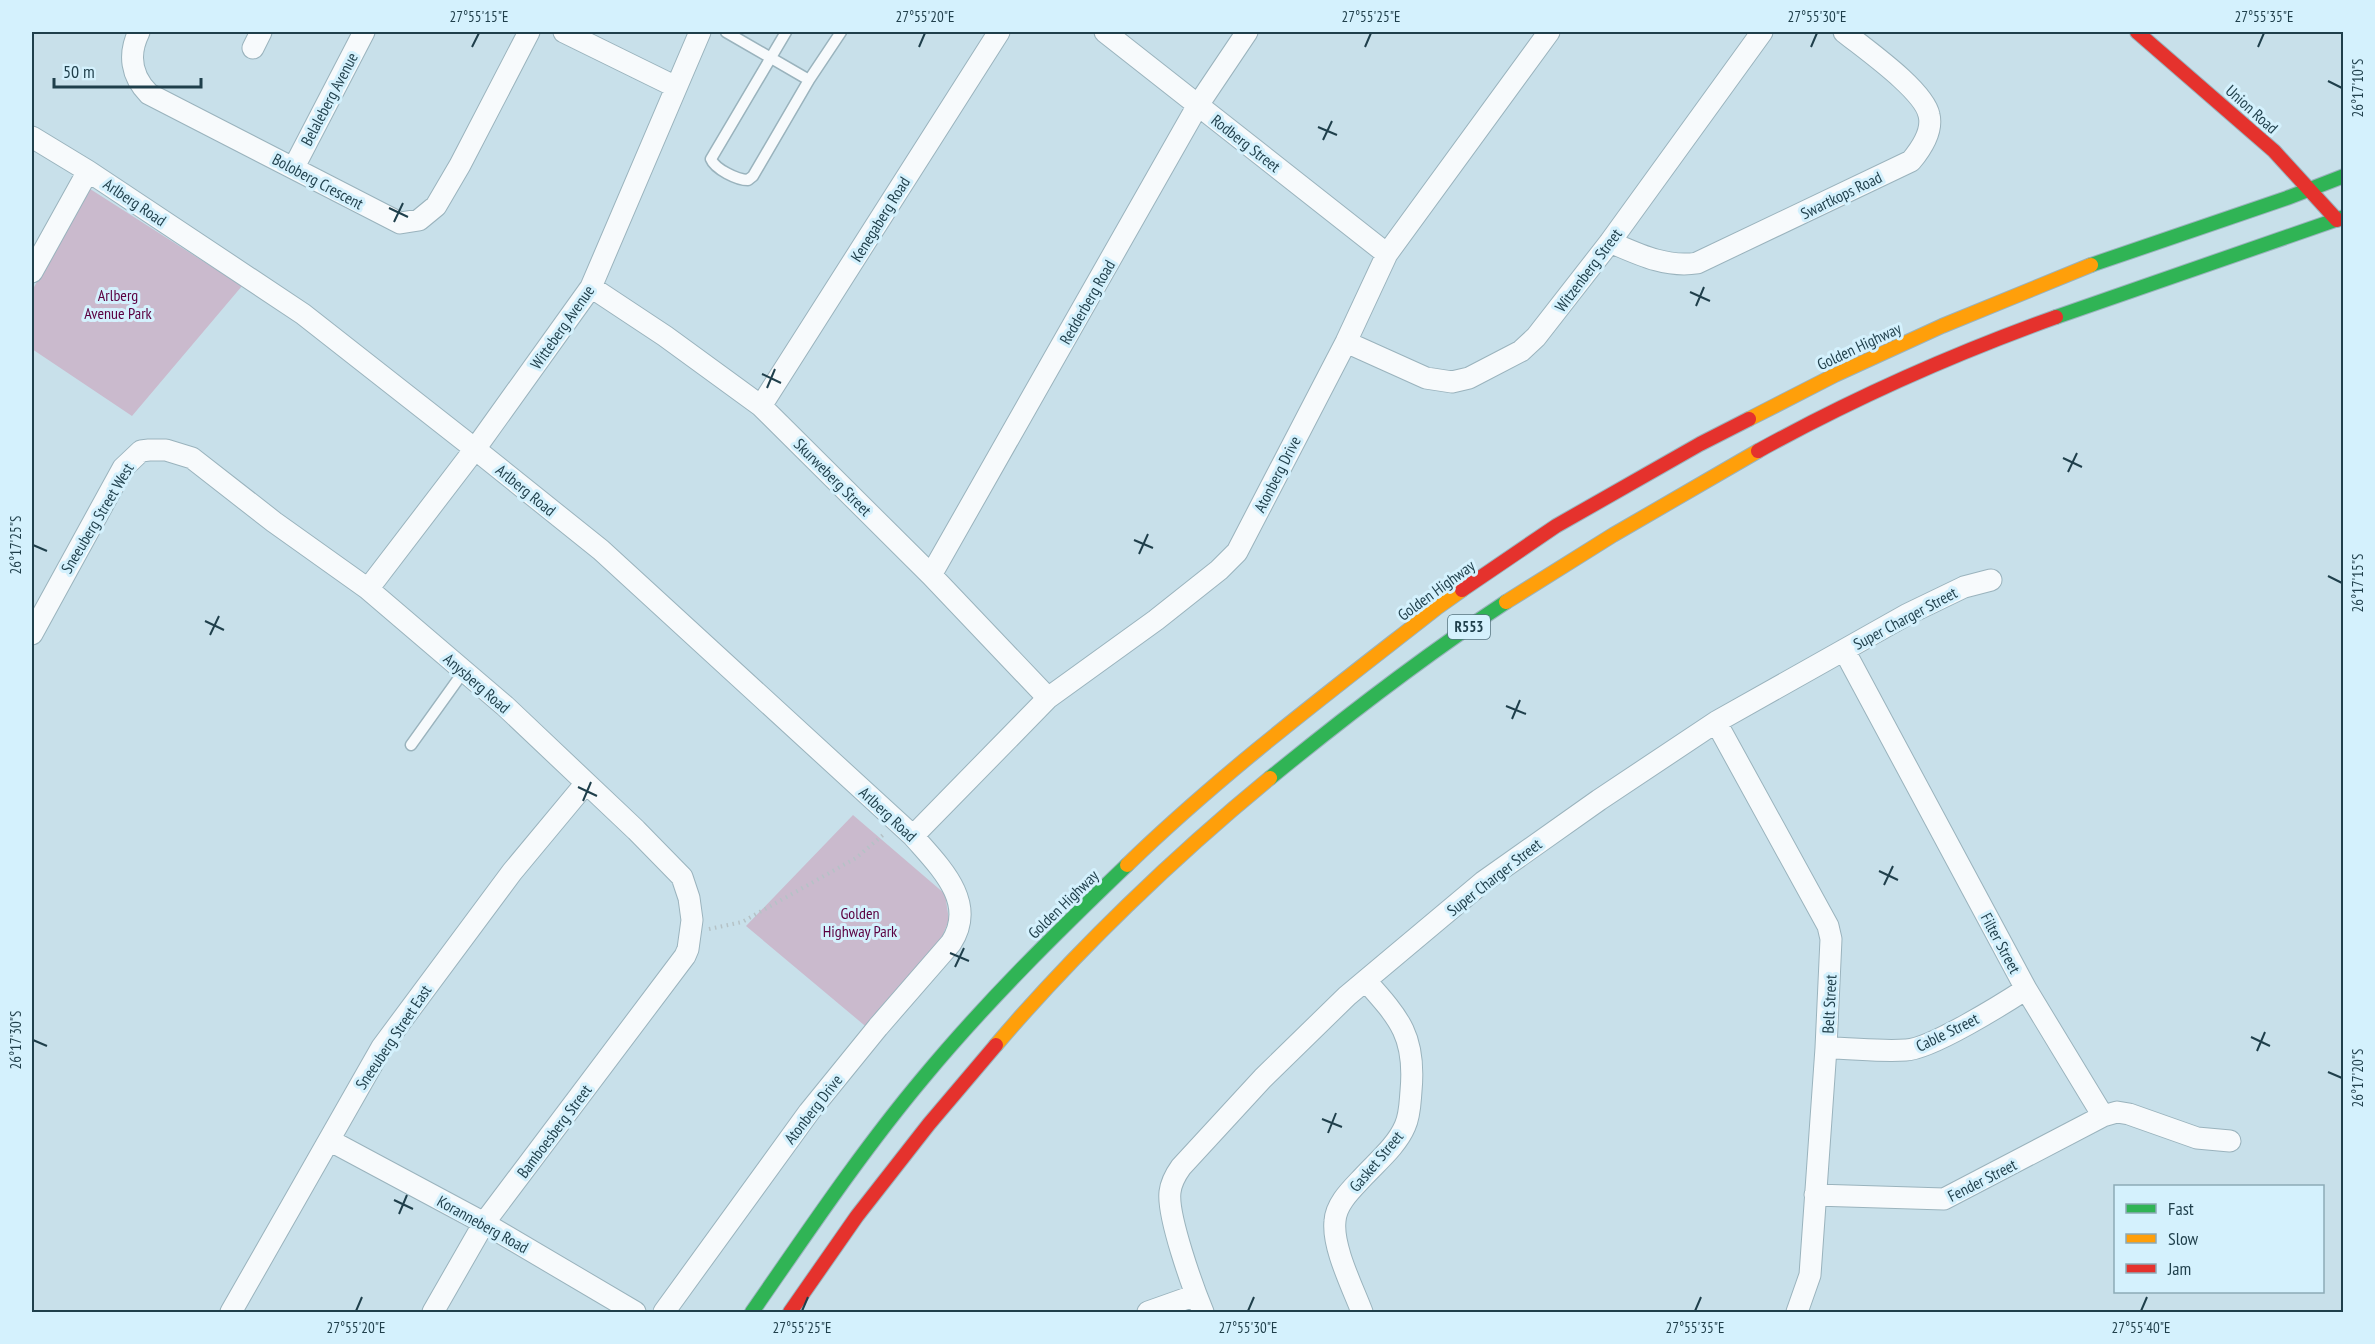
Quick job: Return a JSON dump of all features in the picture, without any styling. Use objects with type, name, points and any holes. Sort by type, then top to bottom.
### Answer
[{"type":"main road","name":"Union Road","points":[[2137,32],[2266,144],[2341,221]]},
{"type":"main road","name":"Golden Highway","points":[[752,1312],[864,1152],[924,1077],[1037,952],[1162,831],[1248,756],[1438,607],[1556,526],[1700,444],[1835,375],[1942,326],[2098,262],[2288,198],[2343,176]]},
{"type":"main road","name":"R553","points":[[790,1312],[917,1139],[979,1063],[1052,983],[1176,861],[1268,779],[1443,645],[1602,541],[1734,465],[1852,402],[2003,336],[2341,221]]},
{"type":"street","name":"Boloberg Crescent","points":[[139,32],[133,49],[132,61],[139,84],[148,94],[294,167],[395,221],[407,223],[419,220],[436,206],[460,165],[529,32]]},
{"type":"street","name":"Belaleberg Avenue","points":[[294,167],[364,32]]},
{"type":"street","points":[[564,32],[676,87]]},
{"type":"street","name":"Witteberg Avenue","points":[[368,589],[475,448],[591,287],[700,32]]},
{"type":"street","name":"Kenegaberg Road","points":[[761,406],[999,32]]},
{"type":"street","name":"Rodberg Street","points":[[1105,32],[1386,255]]},
{"type":"street","name":"Redderberg Road","points":[[931,576],[1198,105],[1247,32]]},
{"type":"street","name":"Atonberg Drive","points":[[905,829],[1048,698],[1156,620],[1219,570],[1237,552],[1346,342],[1386,255],[1549,32]]},
{"type":"street","name":"Witzenberg Street","points":[[1346,342],[1426,378],[1452,382],[1469,378],[1521,351],[1610,242],[1762,32]]},
{"type":"street","name":"Swartkops Road","points":[[1610,242],[1669,264],[1684,266],[1697,263],[1911,161],[1926,138],[1930,122],[1929,113],[1919,94],[1844,32]]},
{"type":"street","name":"Arlberg Road","points":[[32,137],[88,171],[303,314],[601,550],[905,829],[942,870],[954,888],[960,909]]},
{"type":"street","points":[[32,272],[88,171]]},
{"type":"street","name":"Skurweberg Street","points":[[591,287],[665,336],[761,406],[931,576],[1048,698]]},
{"type":"street","name":"Sneeuberg Street West","points":[[32,634],[123,468],[141,451],[166,450],[192,458]]},
{"type":"street","name":"Anysberg Road","points":[[192,458],[274,522],[368,589],[464,670],[505,706],[682,877],[692,910],[691,933],[685,956]]},
{"type":"street","name":"Super Charger Street","points":[[1199,1304],[1172,1214],[1170,1191],[1175,1175],[1263,1078],[1347,996],[1483,882],[1599,800],[1716,722],[1908,614],[1964,587],[1991,580]]},
{"type":"street","name":"Filter Street","points":[[1844,650],[2026,989],[2103,1116]]},
{"type":"street","name":"Belt Street","points":[[1716,722],[1828,926],[1831,939],[1827,1048],[1810,1275],[1797,1312]]},
{"type":"street","name":"Sneeuberg Street East","points":[[231,1312],[382,1047],[512,872],[586,783]]},
{"type":"street","name":"Atonberg Drive","points":[[664,1312],[808,1112],[951,943],[959,927],[960,909]]},
{"type":"street","name":"Bamboesberg Street","points":[[433,1312],[484,1223],[685,956]]},
{"type":"street","name":"Gasket Street","points":[[1362,1312],[1341,1256],[1334,1219],[1344,1200],[1395,1142],[1405,1127],[1410,1109],[1412,1083],[1410,1049],[1406,1034],[1395,1013],[1366,981]]},
{"type":"street","name":"Cable Street","points":[[1827,1048],[1908,1050],[1915,1048],[1976,1018],[2026,989]]},
{"type":"street","points":[[2103,1116],[2117,1112],[2128,1114],[2197,1138],[2230,1142]]},
{"type":"street","name":"Fender Street","points":[[1815,1195],[1944,1199],[2103,1116]]},
{"type":"street","name":"Koranneberg Road","points":[[328,1140],[484,1223],[635,1312]]},
{"type":"street","points":[[1148,1312],[1199,1304]]},
{"type":"lane","points":[[726,32],[809,80]]},
{"type":"lane","points":[[786,32],[713,154],[711,162],[714,165],[739,179],[748,180],[809,80],[842,32]]},
{"type":"lane","points":[[411,745],[464,670]]},
{"type":"path","points":[[691,933],[742,922],[905,829]]},
{"type":"green space","name":"Arlberg Avenue Park","points":[[87,187],[242,286],[132,416],[32,349],[32,291]]},
{"type":"green space","name":"Golden Highway Park","points":[[853,815],[945,894],[949,920],[937,949],[870,1030],[746,926]]},
{"type":"traffic: fast","points":[[2091,265],[2287,198],[2344,176]]},
{"type":"traffic: fast","points":[[2056,317],[2344,217]]},
{"type":"traffic: fast","points":[[1270,778],[1386,687],[1506,602]]},
{"type":"traffic: fast","points":[[752,1312],[856,1164],[923,1078],[1022,968],[1127,865]]},
{"type":"traffic: slow","points":[[1749,419],[1835,375],[1942,326],[2091,265]]},
{"type":"traffic: slow","points":[[1506,602],[1613,535],[1758,451]]},
{"type":"traffic: slow","points":[[1127,865],[1164,830],[1279,732],[1462,590]]},
{"type":"traffic: slow","points":[[996,1045],[1059,975],[1127,906],[1198,839],[1270,778]]},
{"type":"traffic: jam","points":[[2137,32],[2274,151],[2337,220]]},
{"type":"traffic: jam","points":[[1758,451],[1904,378],[2056,317]]},
{"type":"traffic: jam","points":[[1462,590],[1556,526],[1700,444],[1749,419]]},
{"type":"traffic: jam","points":[[790,1312],[857,1216],[929,1124],[996,1045]]}]
